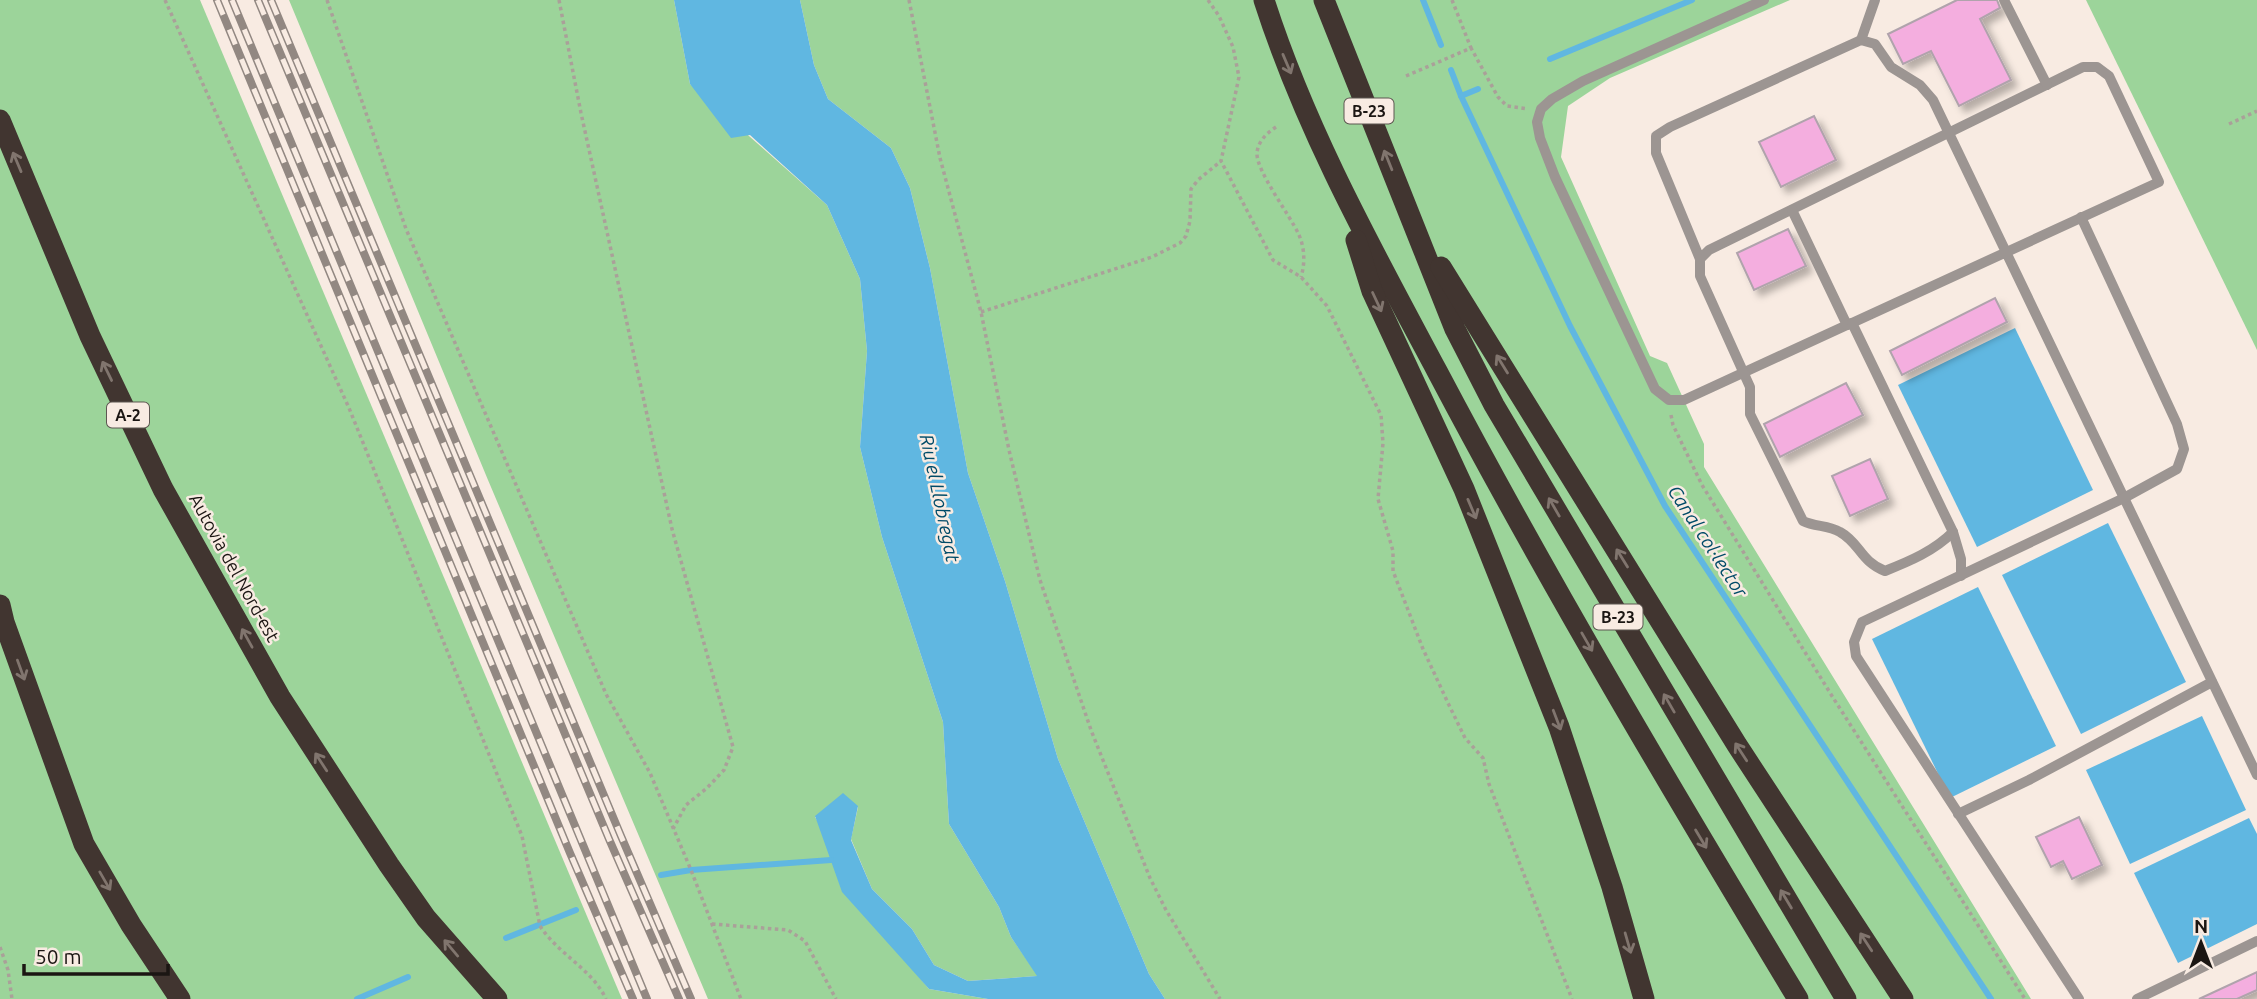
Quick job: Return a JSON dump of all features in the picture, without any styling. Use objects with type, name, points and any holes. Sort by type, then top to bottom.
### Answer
[{"type":"highway","name":"B-23","points":[[1264,0],[1279,46],[1341,191],[1488,468],[1665,779],[1798,999]]},
{"type":"highway","name":"B-23","points":[[1324,0],[1455,329],[1494,405],[1846,999]]},
{"type":"highway","name":"Autovia del Nord-est","points":[[0,120],[90,337],[163,489],[280,697],[426,918],[496,999]]},
{"type":"highway","points":[[1341,191],[1372,291],[1464,489],[1559,727],[1612,887],[1644,999]]},
{"type":"highway","points":[[1414,223],[1737,745],[1903,999]]},
{"type":"highway","points":[[0,605],[84,844],[131,925],[180,999]]},
{"type":"lane","points":[[1700,259],[1709,250],[2083,67],[2096,67],[2109,76],[2159,182],[1684,400],[1669,400],[1655,389],[1555,177],[1540,138],[1537,122],[1541,109],[1552,99],[1583,81],[1764,0]]},
{"type":"lane","points":[[1861,40],[1875,0]]},
{"type":"lane","points":[[2004,0],[2047,85]]},
{"type":"lane","points":[[1953,532],[1943,542],[1909,562],[1885,571],[1871,565],[1853,542],[1839,531],[1812,526],[1803,521],[1750,414],[1750,387],[1700,276],[1700,259],[1656,153],[1656,136],[1670,127],[1861,40],[1875,44],[1891,67],[1920,85],[1933,100],[2257,775]]},
{"type":"lane","points":[[1792,209],[1953,532],[1961,559],[1961,576]]},
{"type":"lane","points":[[2079,999],[1856,656],[1854,642],[1862,622],[2124,498],[2177,468],[2184,449],[2177,424],[2081,218]]},
{"type":"lane","points":[[1958,814],[2029,780],[2213,682]]},
{"type":"lane","points":[[2137,999],[2257,941]]},
{"type":"path","points":[[165,0],[349,408],[522,836],[540,926],[548,938],[600,986],[606,999]]},
{"type":"path","points":[[327,0],[406,229],[606,694],[650,773],[741,999]]},
{"type":"path","points":[[559,0],[672,529],[733,747],[724,770],[686,805],[673,829]]},
{"type":"path","points":[[909,0],[940,158],[981,312],[1009,450],[1040,580],[1091,730],[1150,878],[1166,910],[1220,999]]},
{"type":"path","points":[[981,312],[1152,257],[1180,243],[1186,236],[1190,221],[1191,189],[1221,161],[1239,77],[1233,47],[1219,16],[1208,0]]},
{"type":"path","points":[[1452,0],[1469,49],[1498,97],[1507,106],[1541,109]]},
{"type":"path","points":[[1406,76],[1469,49]]},
{"type":"path","points":[[2229,124],[2257,111]]},
{"type":"path","points":[[1276,127],[1261,141],[1257,153],[1262,172],[1300,237],[1305,264],[1301,278]]},
{"type":"path","points":[[1221,161],[1273,260],[1301,278],[1327,306],[1381,415],[1383,443],[1378,499],[1393,551],[1393,571],[1423,649],[1459,726],[1465,738],[1483,758],[1489,784],[1572,999]]},
{"type":"path","points":[[1669,400],[1673,425],[1702,485],[1832,696],[2025,999]]},
{"type":"path","points":[[712,924],[788,930],[805,941],[836,999]]},
{"type":"path","points":[[0,947],[8,970],[12,999]]},
{"type":"green space","points":[[0,0],[200,0],[622,999],[0,999]]},
{"type":"green space","points":[[289,0],[674,0],[690,84],[827,205],[860,279],[867,351],[860,447],[882,537],[943,722],[949,824],[999,907],[1011,937],[1038,976],[968,981],[934,965],[912,929],[872,889],[851,839],[858,807],[815,817],[899,953],[929,989],[988,999],[708,999],[488,480]]},
{"type":"green space","points":[[800,0],[1790,0],[1610,78],[1568,106],[1561,157],[1650,356],[1667,363],[1704,444],[1704,467],[2031,999],[1165,999],[1149,974],[1058,759],[1005,581],[968,473],[930,268],[910,188],[891,148],[828,99],[814,65]]},
{"type":"green space","points":[[2086,0],[2257,0],[2257,350]]},
{"type":"water","name":"Riu el Llobregat","points":[[674,0],[800,0],[814,65],[828,99],[891,148],[910,188],[930,268],[968,473],[1005,581],[1058,759],[1149,974],[1165,999],[988,999],[929,989],[842,892],[815,816],[843,793],[858,806],[851,840],[872,889],[912,929],[934,965],[968,981],[1037,976],[1011,937],[999,907],[949,824],[943,722],[882,537],[860,447],[867,351],[860,279],[827,205],[750,135],[731,138],[690,84]]},
{"type":"water","points":[[2015,328],[2093,490],[1977,547],[1898,385]]},
{"type":"water","points":[[2108,523],[2186,682],[2081,734],[2002,575]]},
{"type":"water","points":[[1978,587],[2056,746],[1950,798],[1872,639]]},
{"type":"water","points":[[2202,716],[2246,810],[2130,864],[2086,770]]},
{"type":"water","points":[[2249,818],[2257,834],[2257,924],[2178,963],[2134,873]]},
{"type":"building","points":[[1957,0],[1997,0],[2000,8],[1980,19],[2011,80],[1959,106],[1931,51],[1903,64],[1888,34]]},
{"type":"building","points":[[1814,116],[1836,160],[1781,187],[1759,142]]},
{"type":"building","points":[[1788,229],[1806,266],[1754,290],[1737,253]]},
{"type":"building","points":[[1995,298],[2007,322],[1902,375],[1890,351]]},
{"type":"building","points":[[1846,383],[1863,415],[1780,457],[1764,424]]},
{"type":"building","points":[[1870,459],[1888,499],[1850,516],[1832,476]]},
{"type":"building","points":[[2079,817],[2102,865],[2072,879],[2063,861],[2051,867],[2036,837]]},
{"type":"building","points":[[2257,972],[2257,990],[2237,999],[2199,999]]},
{"type":"waterway","name":"Canal col·lector","points":[[1423,0],[1441,45]]},
{"type":"waterway","points":[[1550,59],[1692,0]]},
{"type":"waterway","name":"Canal col·lector","points":[[1451,70],[1570,326],[1665,506],[1991,999]]},
{"type":"waterway","points":[[1461,96],[1478,89]]},
{"type":"waterway","points":[[661,875],[691,870],[831,860]]},
{"type":"waterway","points":[[506,938],[576,910]]},
{"type":"waterway","points":[[357,999],[408,977]]},
{"type":"railway","points":[[217,0],[633,999]]},
{"type":"railway","points":[[232,0],[647,999]]},
{"type":"railway","points":[[258,0],[609,839],[679,999]]},
{"type":"railway","points":[[271,0],[691,999]]}]
